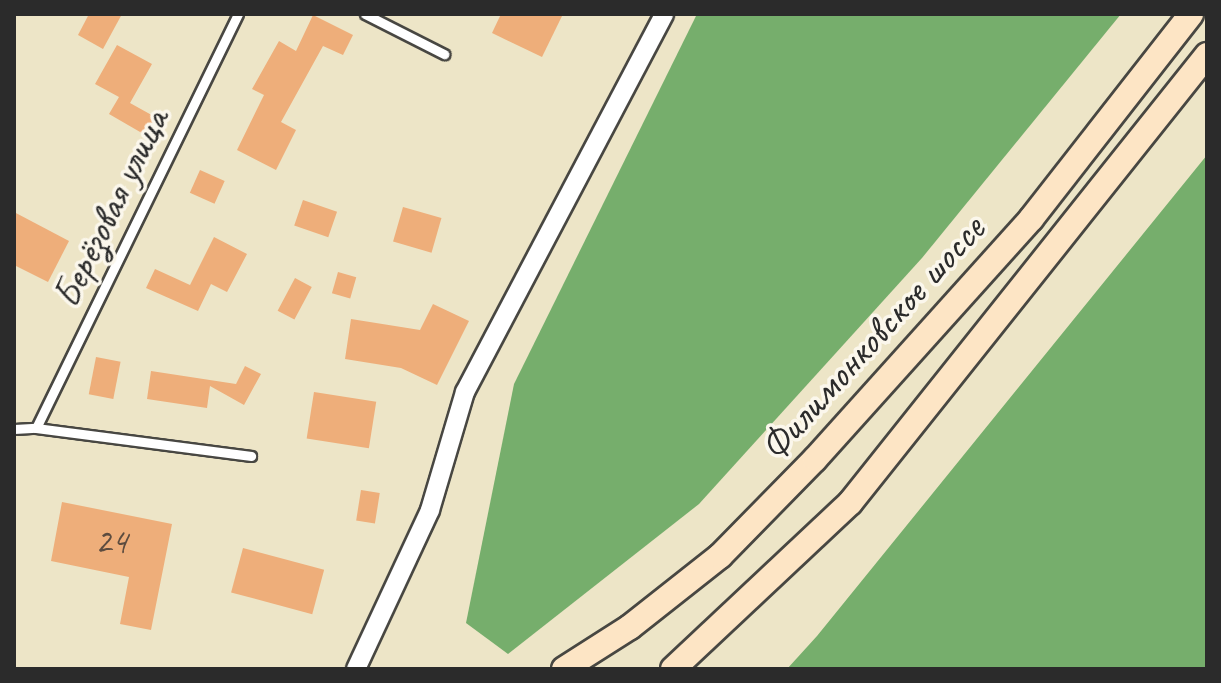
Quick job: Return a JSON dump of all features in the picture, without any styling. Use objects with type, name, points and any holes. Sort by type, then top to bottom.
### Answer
[{"type":"main road","name":"Филимонковское шоссе","points":[[564,669],[630,627],[720,556],[815,459],[1031,219],[1191,14]]},
{"type":"main road","name":"Филимонковское шоссе","points":[[673,669],[850,503],[1207,55]]},
{"type":"street","points":[[356,669],[430,510],[465,392],[664,14]]},
{"type":"lane","name":"Берёзовая улица","points":[[36,428],[238,14]]},
{"type":"lane","points":[[365,14],[444,54]]},
{"type":"lane","points":[[14,429],[36,428],[251,456]]},
{"type":"green space","points":[[697,14],[1121,14],[922,258],[699,504],[508,654],[466,623],[514,384]]},
{"type":"green space","points":[[1207,155],[1207,669],[787,669],[817,636]]},
{"type":"building","points":[[89,14],[122,14],[103,49],[78,35]]},
{"type":"building","points":[[501,14],[563,14],[542,57],[492,33]]},
{"type":"building","points":[[313,15],[353,35],[343,55],[323,46],[281,122],[296,130],[276,170],[237,150],[264,95],[252,89],[279,41],[296,51]]},
{"type":"building","points":[[117,45],[152,64],[130,103],[157,118],[147,136],[109,114],[119,97],[95,84]]},
{"type":"building","points":[[200,170],[225,181],[214,204],[190,193]]},
{"type":"building","points":[[303,200],[337,212],[328,237],[294,226]]},
{"type":"building","points":[[403,207],[441,218],[432,253],[393,242]]},
{"type":"building","points":[[14,212],[69,241],[48,282],[14,265]]},
{"type":"building","points":[[214,237],[247,254],[227,292],[211,284],[198,311],[146,288],[155,269],[190,285]]},
{"type":"building","points":[[338,272],[356,277],[350,298],[332,293]]},
{"type":"building","points":[[295,278],[312,287],[294,320],[278,311]]},
{"type":"building","points":[[433,304],[469,321],[437,385],[401,368],[345,359],[351,319],[420,330]]},
{"type":"building","points":[[96,357],[121,362],[113,399],[89,394]]},
{"type":"building","points":[[245,366],[261,374],[244,405],[210,386],[207,408],[147,399],[151,371],[236,384]]},
{"type":"building","points":[[314,392],[376,402],[369,448],[307,438]]},
{"type":"building","points":[[361,490],[380,493],[375,524],[356,521]]},
{"type":"building","points":[[62,502],[172,524],[151,630],[120,624],[129,577],[51,561]]},
{"type":"building","points":[[243,548],[324,570],[312,614],[231,592]]}]
